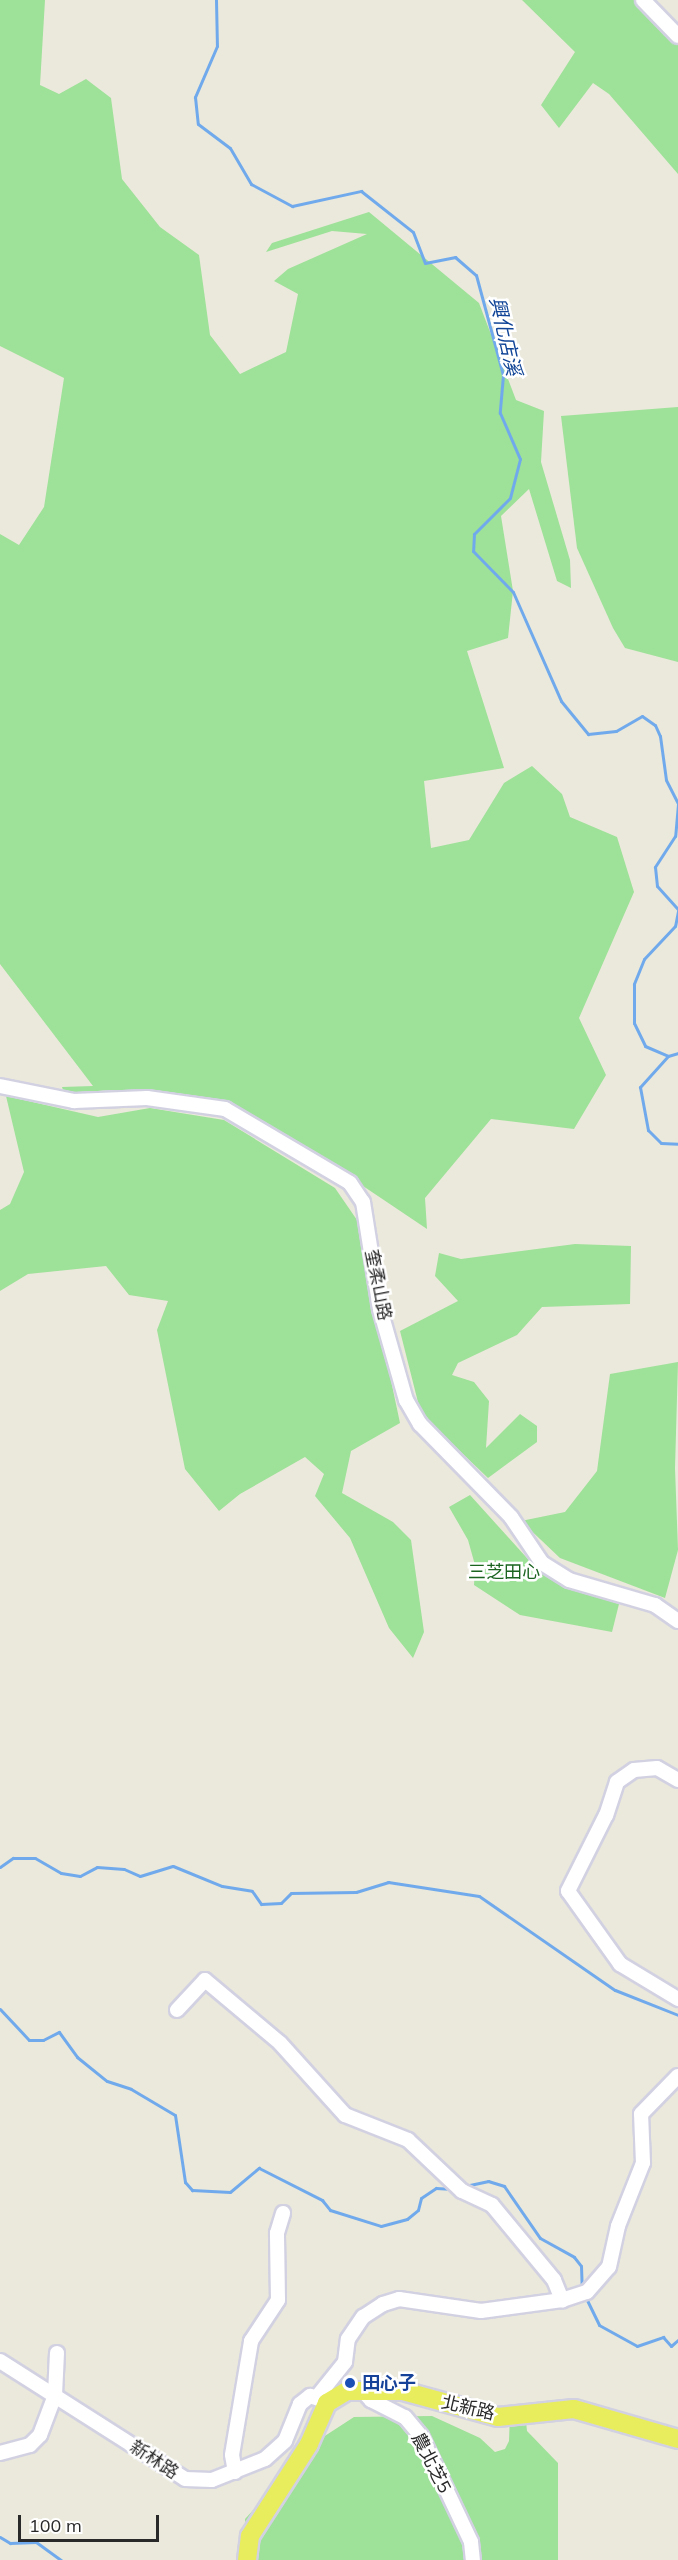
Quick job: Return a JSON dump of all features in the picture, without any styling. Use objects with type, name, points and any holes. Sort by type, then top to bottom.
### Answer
[{"type":"main road","name":"北新路","points":[[322,2400],[348,2391],[403,2391],[498,2417],[574,2409],[678,2439]]},
{"type":"main road","points":[[247,2560],[250,2536],[309,2444],[322,2400]]},
{"type":"street","points":[[644,0],[678,36]]},
{"type":"street","name":"奎柔山路","points":[[0,1086],[74,1101],[147,1098],[225,1109],[350,1183],[363,1202],[380,1309],[406,1400],[420,1424],[511,1517],[542,1563],[569,1580],[655,1605],[678,1621]]},
{"type":"street","points":[[678,1780],[657,1768],[634,1770],[617,1782],[606,1815],[568,1891],[620,1964],[678,1999]]},
{"type":"street","points":[[177,2010],[205,1980],[280,2043],[345,2115],[408,2140],[462,2192],[492,2205],[554,2280],[575,2296],[609,2267],[618,2226],[643,2163],[641,2114],[678,2076]]},
{"type":"street","points":[[235,2472],[232,2455],[251,2341],[278,2301],[277,2233],[283,2213]]},
{"type":"street","name":"新林路","points":[[0,2361],[185,2480],[212,2480],[265,2459],[285,2441],[300,2404],[310,2396],[322,2400],[345,2362],[348,2339],[363,2318],[383,2304],[399,2300],[481,2311],[575,2296]]},
{"type":"street","points":[[0,2453],[30,2445],[40,2435],[55,2395],[57,2353]]},
{"type":"street","name":"農北芝5","points":[[361,2390],[371,2400],[405,2417],[421,2436],[471,2542],[473,2560]]},
{"type":"green space","points":[[0,0],[45,0],[40,85],[59,94],[86,79],[111,98],[122,179],[160,227],[199,255],[210,335],[240,374],[286,352],[298,294],[274,281],[288,269],[367,234],[332,231],[266,252],[272,243],[369,212],[479,303],[516,400],[544,411],[541,462],[570,560],[571,588],[557,581],[529,489],[501,516],[513,591],[508,638],[467,651],[504,768],[424,781],[431,848],[469,840],[504,783],[532,766],[562,794],[570,817],[617,837],[634,892],[579,1018],[606,1075],[574,1129],[491,1119],[425,1198],[427,1229],[302,1145],[228,1104],[114,1090],[64,1093],[62,1087],[93,1086],[0,964],[0,534],[19,545],[44,507],[64,378],[0,346]]},
{"type":"green space","points":[[522,0],[635,0],[678,42],[678,174],[609,94],[593,83],[559,128],[541,105],[575,52]]},
{"type":"green space","points":[[678,407],[678,662],[625,648],[613,628],[577,548],[561,416]]},
{"type":"green space","points":[[6,1096],[98,1117],[150,1108],[224,1120],[335,1188],[357,1220],[400,1423],[351,1451],[342,1493],[393,1522],[411,1540],[424,1632],[413,1658],[389,1628],[350,1538],[315,1496],[324,1474],[305,1457],[240,1494],[219,1511],[185,1469],[157,1330],[168,1301],[129,1295],[106,1266],[28,1274],[0,1291],[0,1210],[10,1204],[24,1172]]},
{"type":"green space","points":[[575,1244],[631,1246],[630,1304],[542,1307],[517,1335],[458,1363],[452,1375],[474,1382],[489,1401],[486,1448],[520,1414],[537,1426],[537,1442],[488,1478],[421,1414],[400,1331],[458,1301],[435,1276],[439,1253],[461,1259]]},
{"type":"green space","points":[[678,1362],[675,1468],[678,1550],[665,1598],[560,1558],[521,1521],[565,1512],[597,1471],[610,1374]]},
{"type":"green space","name":"三芝田心","points":[[470,1495],[535,1567],[568,1588],[619,1604],[612,1632],[520,1615],[474,1585],[475,1565],[468,1540],[449,1507]]},
{"type":"green space","points":[[525,2412],[527,2431],[558,2463],[558,2560],[248,2560],[245,2519],[314,2443],[354,2417],[432,2416],[480,2438],[495,2452],[505,2449],[509,2441],[510,2413]]},
{"type":"waterway","name":"興化店溪","points":[[216,0],[217,46],[195,97],[198,124],[230,148],[251,184],[292,206],[361,191],[413,232],[425,263],[455,257],[476,275],[503,375],[500,413],[520,459],[510,498],[474,534],[473,551],[513,592],[561,701],[588,734],[616,731],[642,716],[655,725],[660,736],[666,780],[678,804],[675,836],[655,867],[657,886],[678,909]]},
{"type":"waterway","name":"興化店溪","points":[[678,911],[675,926],[644,959],[634,984],[634,1023],[645,1046],[668,1056],[678,1053]]},
{"type":"waterway","points":[[668,1056],[640,1087],[648,1130],[661,1143],[678,1144]]},
{"type":"waterway","points":[[0,1867],[13,1858],[35,1858],[61,1873],[80,1876],[97,1867],[124,1869],[140,1876],[173,1866],[222,1886],[252,1891],[261,1904],[281,1903],[291,1893],[356,1892],[388,1882],[479,1896],[615,1990],[678,2015]]},
{"type":"waterway","points":[[0,2009],[29,2040],[43,2040],[59,2032],[77,2057],[107,2081],[131,2089],[175,2115],[185,2182],[192,2190],[230,2192],[259,2168],[322,2200],[330,2210],[381,2226],[407,2219],[418,2210],[421,2198],[436,2188],[453,2189]]},
{"type":"waterway","points":[[465,2186],[488,2181],[504,2186],[540,2238],[574,2257],[581,2266],[582,2290]]},
{"type":"waterway","points":[[585,2296],[599,2325],[637,2346],[663,2337],[671,2346],[678,2340]]},
{"type":"waterway","points":[[0,2537],[10,2543],[36,2542],[61,2560]]},
{"type":"place","name":"田心子","points":[[350,2383]]}]
